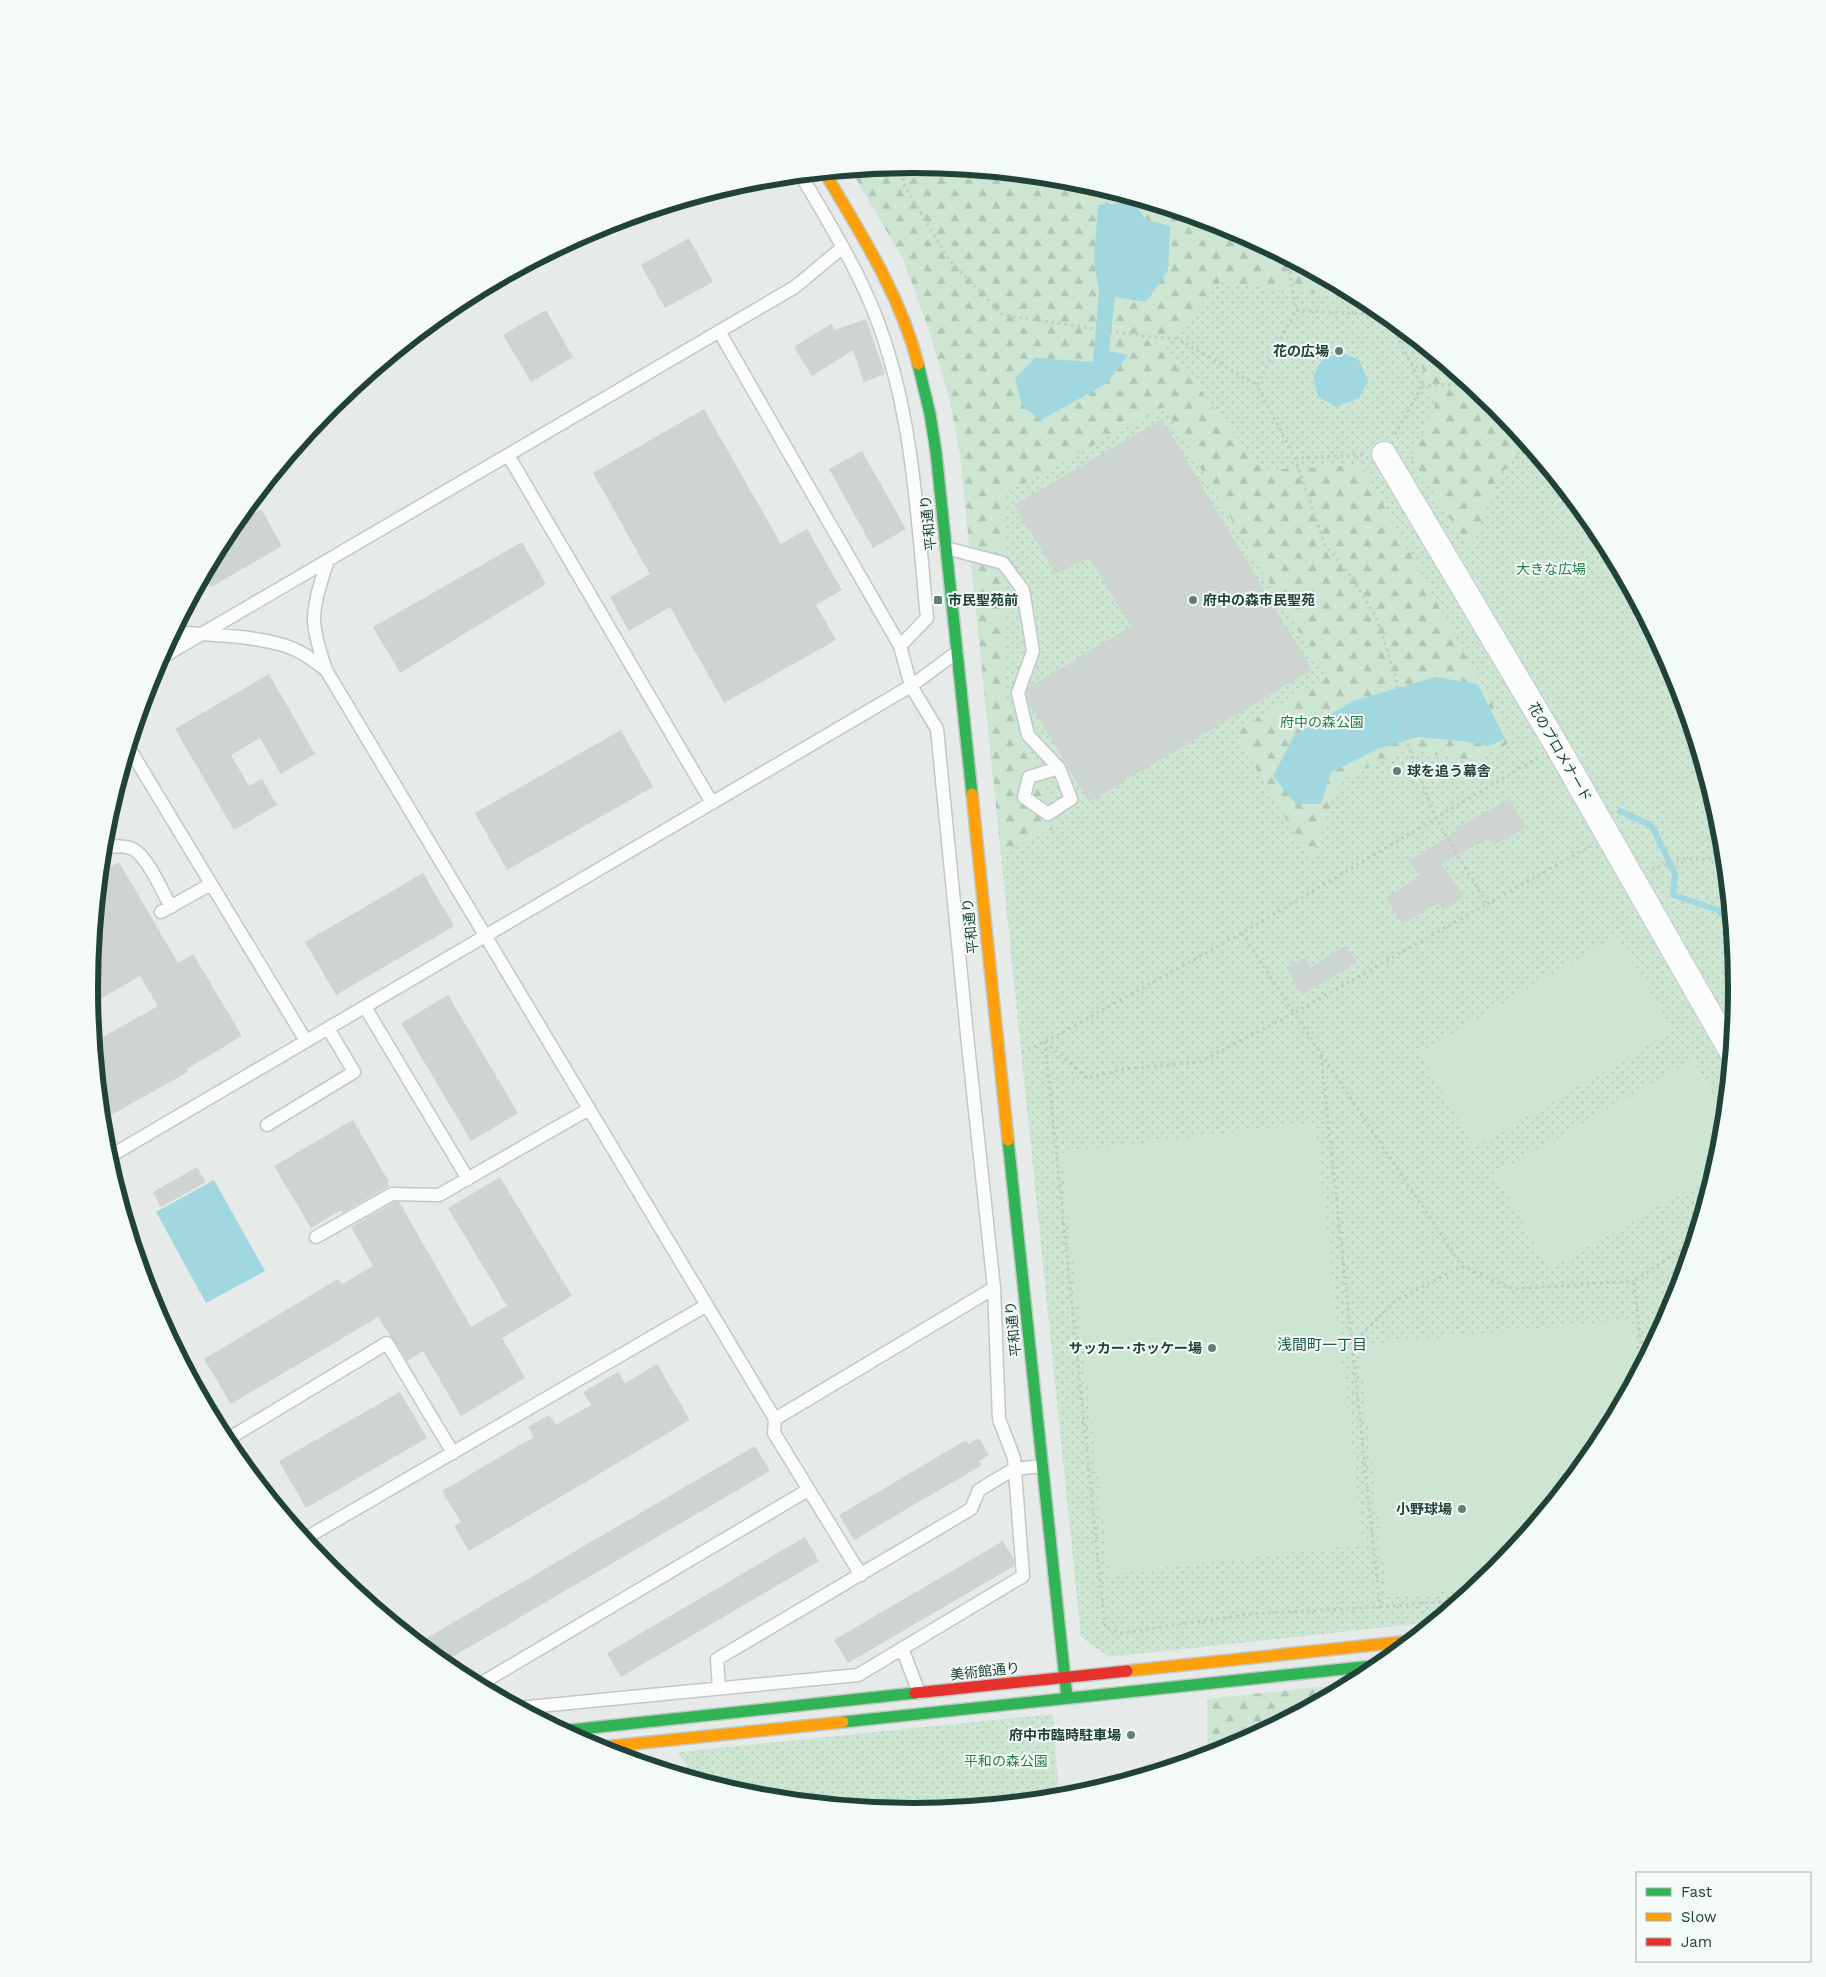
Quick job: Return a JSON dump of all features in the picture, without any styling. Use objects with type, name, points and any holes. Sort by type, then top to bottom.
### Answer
[{"type":"street","name":"平和通り","points":[[828,178],[882,270],[898,304],[910,336],[930,412],[946,548],[1067,1698]]},
{"type":"street","name":"花のプロメナード","points":[[1384,454],[1557,746],[1727,1044]]},
{"type":"street","name":"美術館通り","points":[[574,1730],[1399,1642]]},
{"type":"street","points":[[612,1746],[1367,1667]]},
{"type":"street","points":[[788,1706],[790,1727]]},
{"type":"lane","points":[[804,180],[860,280],[887,348],[901,404],[911,458],[927,618],[900,646]]},
{"type":"lane","points":[[171,652],[795,287],[843,248]]},
{"type":"lane","points":[[528,1707],[858,1675],[1023,1576],[1014,1458],[999,1419],[994,1288],[937,729],[912,686],[900,646],[719,331]]},
{"type":"lane","points":[[508,455],[712,803]]},
{"type":"lane","points":[[946,548],[1003,564],[1023,590],[1033,651],[1018,693],[1028,735],[1059,768]]},
{"type":"lane","points":[[328,560],[318,593],[314,620],[318,645],[326,670],[775,1419],[774,1433],[861,1575]]},
{"type":"lane","points":[[180,632],[248,638],[287,646],[308,656],[326,670]]},
{"type":"lane","points":[[114,1154],[912,686],[957,652]]},
{"type":"lane","points":[[132,754],[306,1041]]},
{"type":"lane","points":[[110,847],[122,846],[135,850],[146,863],[166,910],[211,884]]},
{"type":"lane","points":[[365,1007],[468,1178]]},
{"type":"lane","points":[[267,1125],[354,1072],[328,1028]]},
{"type":"lane","points":[[316,1237],[392,1194],[439,1195],[589,1109]]},
{"type":"lane","points":[[775,1419],[994,1288]]},
{"type":"lane","points":[[309,1536],[707,1305]]},
{"type":"lane","points":[[232,1437],[387,1343],[453,1453]]},
{"type":"lane","points":[[718,1688],[717,1659],[971,1510],[979,1490],[1014,1469],[1042,1466]]},
{"type":"lane","points":[[484,1682],[808,1490]]},
{"type":"lane","points":[[902,1648],[919,1693]]},
{"type":"lane","points":[[696,1690],[700,1737]]},
{"type":"path","points":[[903,173],[903,183],[949,260],[1003,315],[1142,336],[1178,339],[1257,384],[1295,458],[1325,545],[1351,577],[1376,617],[1395,674],[1409,748],[1435,817],[1487,904]]},
{"type":"path","points":[[1257,384],[1296,310],[1288,264]]},
{"type":"path","points":[[1296,310],[1373,315]]},
{"type":"path","points":[[1395,331],[1422,386]]},
{"type":"path","points":[[1422,386],[1461,384]]},
{"type":"path","points":[[1295,458],[1384,454],[1422,386]]},
{"type":"path","points":[[999,1063],[1045,1042],[1242,933],[1557,746]]},
{"type":"path","points":[[1045,1042],[1087,1078],[1124,1069],[1200,1062],[1294,1013],[1608,836]]},
{"type":"path","points":[[1631,876],[1682,859],[1718,859]]},
{"type":"path","points":[[1242,933],[1462,1266],[1513,1289],[1634,1281],[1687,1246]]},
{"type":"path","points":[[1045,1042],[1105,1627],[1120,1633],[1250,1614],[1452,1601]]},
{"type":"path","points":[[1321,1054],[1380,1607]]},
{"type":"path","points":[[1351,1344],[1394,1302],[1462,1266]]},
{"type":"path","points":[[1634,1281],[1642,1353]]},
{"type":"green space","name":"府中の森公園","points":[[913,173],[966,175],[1019,180],[1072,189],[1124,201],[1175,216],[1225,235],[1274,257],[1321,282],[1366,310],[1451,375],[1490,412],[1526,451],[1560,492],[1591,535],[1619,581],[1644,628],[1666,676],[1685,726],[1701,777],[1713,829],[1722,882],[1727,935],[1728,988],[1727,1042],[1720,1107],[1693,1061],[1549,1269],[1706,1179],[1701,1200],[1685,1251],[1666,1301],[1636,1364],[1631,1320],[1387,1597],[1464,1590],[1424,1623],[1109,1657],[1081,1637],[960,454],[950,400],[929,330],[903,259],[854,176]]},
{"type":"green space","points":[[913,173],[1019,180],[1072,189],[1124,201],[1175,216],[1225,235],[1274,257],[1346,298],[1220,282],[1166,347],[1263,470],[1362,465],[1512,741],[1476,763],[1409,749],[1340,780],[1311,862],[1235,732],[1326,677],[1164,407],[1007,492],[1004,690],[1061,825],[1001,853],[960,454],[950,400],[929,330],[903,259],[854,176]]},
{"type":"green space","points":[[1415,347],[1451,375],[1490,412],[1523,448],[1500,475],[1470,550],[1411,458],[1435,407]]},
{"type":"green space","points":[[1617,936],[1673,1031],[1475,1147],[1419,1053]]},
{"type":"green space","points":[[1692,1060],[1720,1107],[1706,1179],[1549,1269],[1495,1174]]},
{"type":"green space","name":"サッカー･ホッケー場","points":[[1315,1123],[1363,1544],[1109,1574],[1061,1153]]},
{"type":"green space","name":"小野球場","points":[[1631,1320],[1636,1364],[1591,1442],[1560,1485],[1526,1526],[1464,1590],[1387,1597],[1359,1345]]},
{"type":"green space","points":[[1337,1685],[1274,1720],[1207,1749],[1207,1699]]},
{"type":"green space","name":"平和の森公園","points":[[1053,1714],[1058,1790],[1019,1797],[966,1802],[913,1804],[807,1797],[754,1788],[690,1773],[678,1752]]},
{"type":"water","points":[[1129,202],[1136,205],[1145,220],[1170,226],[1168,270],[1146,302],[1115,297],[1109,351],[1128,355],[1106,384],[1041,420],[1022,406],[1015,378],[1035,358],[1093,362],[1099,291],[1094,259],[1098,205]]},
{"type":"water","points":[[1341,352],[1359,360],[1368,381],[1359,398],[1336,407],[1318,396],[1313,377],[1322,360]]},
{"type":"water","points":[[1435,677],[1478,684],[1505,739],[1489,746],[1418,737],[1378,749],[1331,772],[1321,804],[1296,804],[1273,776],[1294,736],[1353,701]]},
{"type":"water","points":[[214,1180],[265,1271],[206,1303],[156,1212]]},
{"type":"building","points":[[689,238],[713,282],[665,308],[641,265]]},
{"type":"building","points":[[546,310],[573,357],[531,382],[503,335]]},
{"type":"building","points":[[866,319],[885,374],[864,382],[853,350],[812,376],[794,347],[831,324],[835,330]]},
{"type":"building","points":[[704,409],[781,544],[807,529],[842,590],[816,605],[836,640],[724,703],[670,607],[629,631],[610,597],[650,574],[593,473]]},
{"type":"building","name":"府中の森市民聖苑","points":[[1162,419],[1312,670],[1089,802],[1028,701],[1026,693],[1028,688],[1131,626],[1089,557],[1056,574],[1014,505]]},
{"type":"building","points":[[862,451],[906,529],[873,548],[829,469]]},
{"type":"building","points":[[261,509],[282,546],[211,587],[207,581],[248,518]]},
{"type":"building","points":[[522,542],[546,584],[400,673],[373,627]]},
{"type":"building","points":[[269,674],[315,754],[281,774],[260,738],[231,755],[249,786],[262,779],[277,805],[234,830],[175,729]]},
{"type":"building","points":[[621,730],[653,787],[507,870],[475,813]]},
{"type":"building","points":[[1509,799],[1526,827],[1493,846],[1489,838],[1442,864],[1464,897],[1443,911],[1439,903],[1402,924],[1386,898],[1420,876],[1409,861],[1457,831],[1455,829]]},
{"type":"building","points":[[119,862],[178,963],[193,954],[242,1036],[187,1069],[188,1072],[108,1117],[99,1039],[158,1006],[140,976],[98,1000],[99,935],[106,869]]},
{"type":"building","points":[[423,873],[454,926],[336,995],[305,942]]},
{"type":"building","points":[[1345,946],[1357,962],[1302,995],[1287,968],[1305,957],[1311,967]]},
{"type":"building","points":[[448,995],[518,1113],[471,1141],[401,1023]]},
{"type":"building","points":[[353,1120],[389,1182],[387,1183],[389,1186],[342,1213],[341,1210],[311,1228],[274,1166]]},
{"type":"building","points":[[197,1167],[206,1182],[161,1207],[153,1192]]},
{"type":"building","points":[[500,1177],[572,1296],[502,1338],[525,1378],[461,1416],[423,1351],[407,1361],[378,1317],[231,1404],[204,1359],[338,1279],[342,1284],[373,1266],[351,1227],[394,1202],[399,1202],[471,1327],[507,1306],[448,1208]]},
{"type":"building","points":[[657,1364],[690,1420],[469,1551],[454,1526],[461,1522],[442,1491],[534,1437],[528,1427],[549,1415],[556,1425],[591,1405],[583,1392],[618,1372],[625,1383]]},
{"type":"building","points":[[400,1392],[427,1438],[306,1508],[279,1461]]},
{"type":"building","points":[[979,1438],[989,1455],[979,1461],[982,1465],[854,1540],[839,1515],[966,1440],[968,1444]]},
{"type":"building","points":[[755,1446],[770,1471],[449,1659],[423,1640]]},
{"type":"building","points":[[805,1537],[819,1561],[621,1677],[607,1653]]},
{"type":"building","points":[[1003,1541],[1014,1559],[1014,1566],[848,1663],[834,1640]]},
{"type":"waterway","points":[[1620,811],[1652,826],[1675,874],[1673,895],[1718,910],[1725,919]]},
{"type":"traffic: fast","points":[[918,364],[930,414],[936,452],[972,794]]},
{"type":"traffic: fast","points":[[1008,1140],[1067,1698]]},
{"type":"traffic: fast","points":[[843,1722],[1366,1667]]},
{"type":"traffic: fast","points":[[574,1730],[915,1693]]},
{"type":"traffic: slow","points":[[828,178],[866,242],[890,289],[901,313],[918,364]]},
{"type":"traffic: slow","points":[[972,794],[1008,1140]]},
{"type":"traffic: slow","points":[[1127,1671],[1399,1642]]},
{"type":"traffic: slow","points":[[612,1746],[843,1722]]},
{"type":"traffic: jam","points":[[915,1693],[1127,1671]]},
{"type":"place","name":"花の広場","points":[[1339,351]]},
{"type":"place","name":"市民聖苑前","points":[[938,600]]},
{"type":"place","name":"府中の森市民聖苑","points":[[1193,600]]},
{"type":"place","name":"球を追う幕舎","points":[[1397,771]]},
{"type":"place","name":"サッカー･ホッケー場","points":[[1212,1348]]},
{"type":"place","name":"小野球場","points":[[1462,1509]]},
{"type":"place","name":"府中市臨時駐車場","points":[[1131,1735]]},
{"type":"district","name":"浅間町一丁目","points":[[1322,1345]]},
{"type":"park label","name":"大きな広場","points":[[1551,569]]}]
